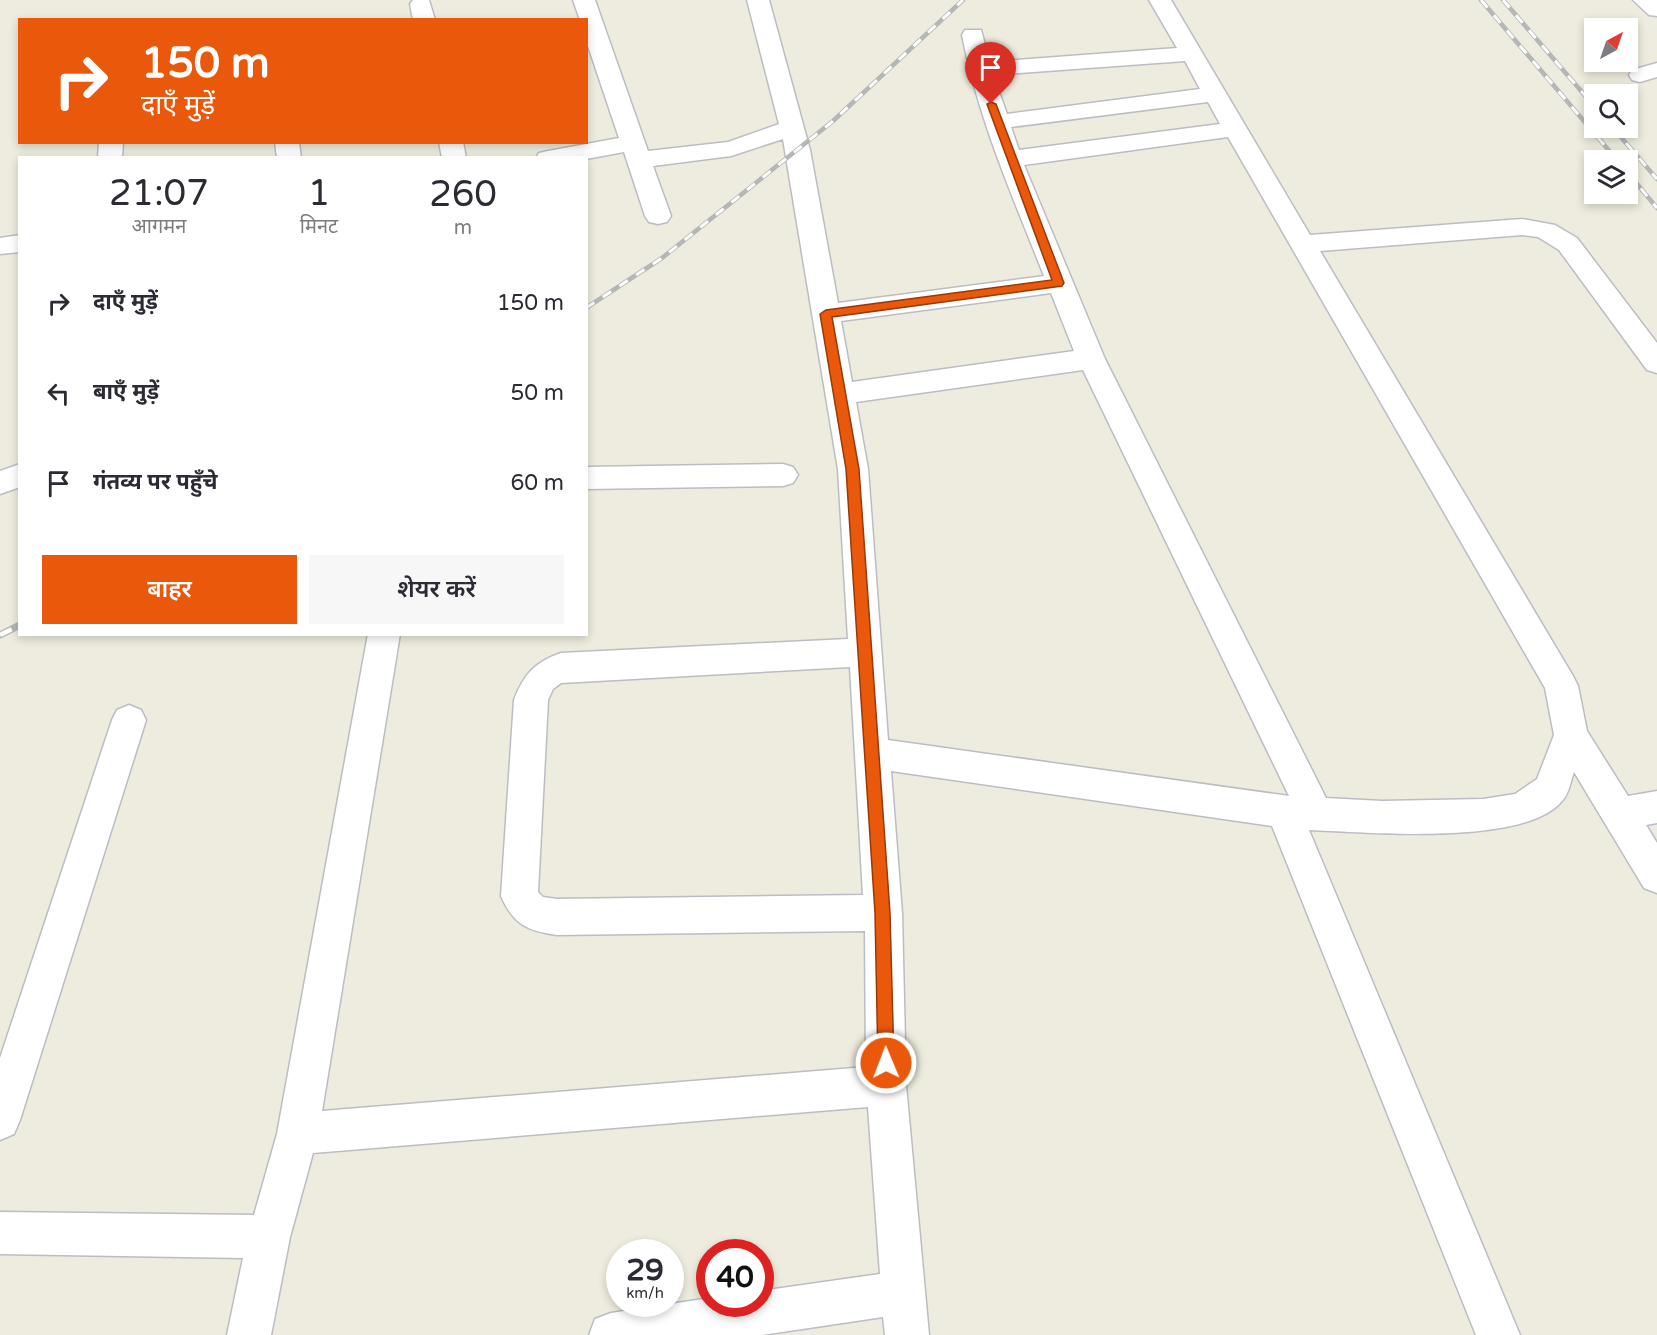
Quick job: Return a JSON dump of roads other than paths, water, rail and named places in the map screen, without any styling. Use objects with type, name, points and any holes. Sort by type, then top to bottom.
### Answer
[{"type":"street","points":[[584,0],[658,216]]},
{"type":"street","points":[[758,0],[792,128],[853,469],[883,913],[886,1084],[907,1335]]},
{"type":"street","points":[[1160,0],[1561,686],[1571,735],[1657,876]]},
{"type":"street","points":[[973,35],[980,69],[997,122],[1058,283],[1299,813],[1498,1335]]},
{"type":"street","points":[[980,69],[1193,54]]},
{"type":"street","points":[[997,122],[1216,94]]},
{"type":"street","points":[[577,156],[731,148],[792,128]]},
{"type":"street","points":[[1010,159],[1236,129]]},
{"type":"street","points":[[1302,244],[1522,227],[1538,228],[1555,233],[1568,244],[1657,363]]},
{"type":"street","points":[[0,246],[18,243]]},
{"type":"street","points":[[826,314],[1058,283]]},
{"type":"street","points":[[840,394],[1091,359]]},
{"type":"street","points":[[588,478],[783,475]]},
{"type":"street","points":[[0,483],[18,476]]},
{"type":"street","points":[[249,1335],[269,1237],[298,1134],[384,636]]},
{"type":"street","points":[[865,652],[561,667],[546,673],[536,685],[531,700],[519,896],[524,905],[536,914],[557,917],[883,913]]},
{"type":"street","points":[[0,1120],[129,720]]},
{"type":"street","points":[[872,753],[1299,813],[1382,818],[1483,815],[1521,809],[1550,790],[1571,735]]},
{"type":"street","points":[[1620,814],[1657,807]]},
{"type":"street","points":[[298,1134],[886,1084]]},
{"type":"street","points":[[0,1233],[269,1237]]},
{"type":"street","points":[[611,1335],[904,1292]]},
{"type":"railway","points":[[588,307],[662,258],[833,121],[963,0]]},
{"type":"railway","points":[[1481,0],[1608,150]]},
{"type":"railway","points":[[1503,0],[1584,94]]},
{"type":"railway","points":[[1622,138],[1657,179]]},
{"type":"railway","points":[[1638,185],[1657,208]]},
{"type":"railway","points":[[0,635],[18,626]]}]
